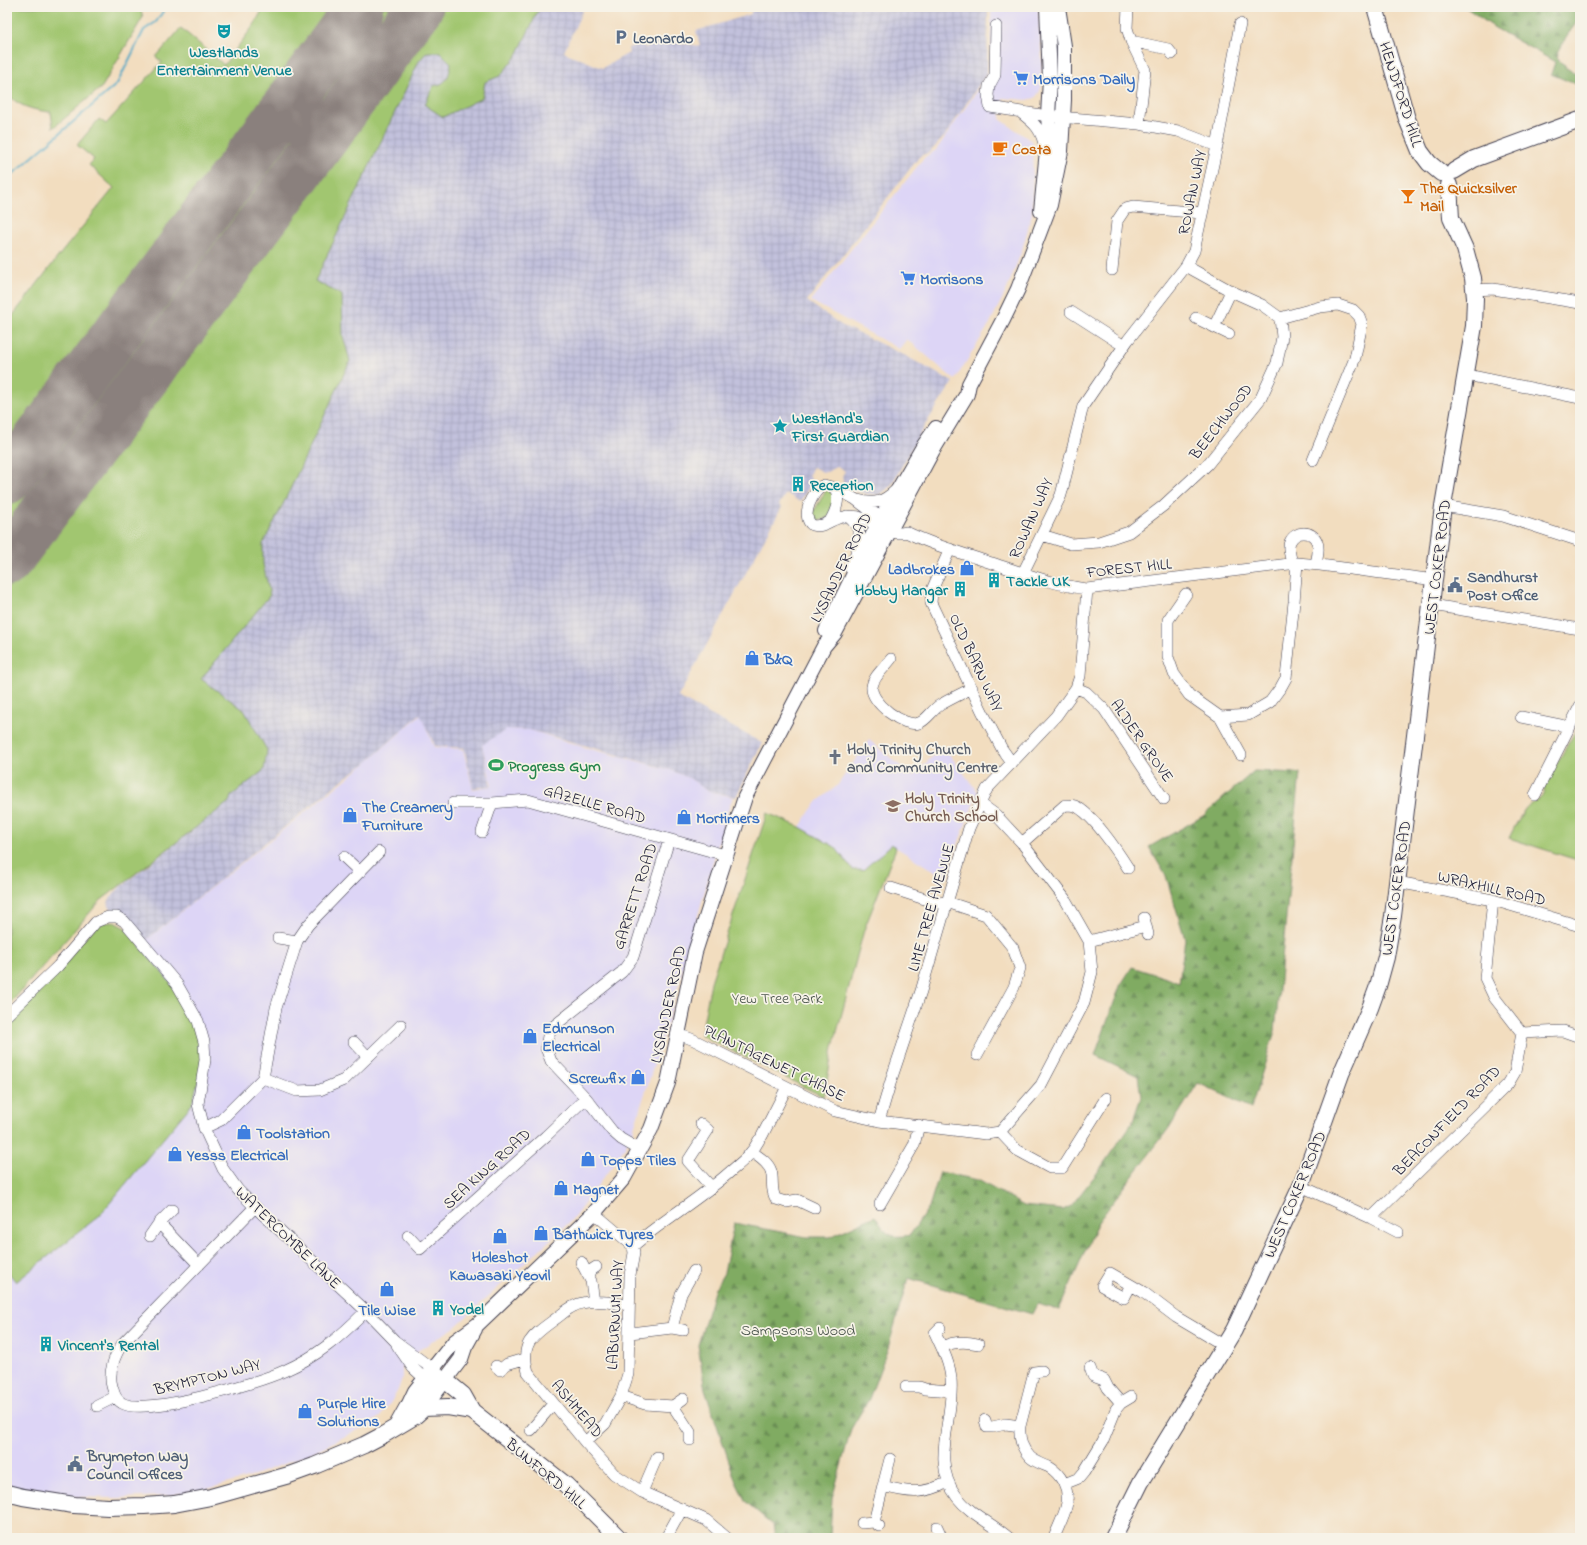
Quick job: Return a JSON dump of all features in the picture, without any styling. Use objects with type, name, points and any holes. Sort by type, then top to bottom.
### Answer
[{"type":"highway","name":"HENDFORD HILL","points":[[1375,7],[1406,119],[1420,151],[1429,163],[1448,176]]},
{"type":"highway","points":[[1448,176],[1474,159],[1580,120]]},
{"type":"highway","name":"WEST COKER ROAD","points":[[1113,1538],[1141,1482],[1225,1346],[1245,1308],[1300,1186],[1340,1074],[1370,1008],[1382,972],[1389,939],[1397,882],[1443,506],[1467,375],[1474,326],[1474,290],[1470,263],[1451,218],[1448,176]]},
{"type":"highway","points":[[7,1493],[74,1505],[108,1507],[144,1506],[204,1499],[289,1475],[314,1466],[364,1445],[415,1416],[424,1408],[460,1409],[463,1395],[435,1379],[420,1398],[407,1408],[397,1426]]},
{"type":"highway","name":"BUNFORD HILL","points":[[460,1409],[566,1485],[620,1538]]},
{"type":"main road","name":"LYSANDER ROAD","points":[[1034,246],[1042,211],[1049,130],[1048,116],[1050,79],[1048,7]]},
{"type":"main road","name":"LYSANDER ROAD","points":[[824,646],[826,630],[837,606],[967,394],[969,384],[1003,320],[1050,205],[1061,151],[1064,116],[1064,46],[1058,7]]},
{"type":"main road","name":"LYSANDER ROAD","points":[[435,1379],[443,1355],[454,1342],[477,1325],[594,1213],[624,1178],[640,1150],[651,1129],[668,1083],[695,952],[725,855],[745,797],[824,646],[835,633],[886,524],[900,487],[932,433],[961,391],[969,384]]},
{"type":"main road","name":"LYSANDER ROAD","points":[[435,1379],[461,1359],[465,1347],[477,1325]]},
{"type":"main road","points":[[424,1408],[435,1379]]},
{"type":"street","points":[[1128,7],[1127,28],[1144,70],[1139,124]]},
{"type":"street","name":"ROWAN WAY","points":[[1023,573],[1061,495],[1083,406],[1124,346],[1186,266],[1194,252],[1217,146],[1240,24]]},
{"type":"street","points":[[996,26],[995,74],[989,86],[988,95],[990,107],[1048,116],[1064,116],[1139,124],[1178,131],[1217,146]]},
{"type":"street","points":[[1131,41],[1168,50],[1172,54]]},
{"type":"street","points":[[1020,112],[1034,124],[1042,135],[1046,154]]},
{"type":"street","points":[[1112,270],[1117,221],[1125,209],[1133,207],[1202,213]]},
{"type":"street","points":[[1186,266],[1231,291],[1262,304],[1280,318],[1320,307],[1338,305],[1353,310],[1359,316],[1362,324],[1355,358],[1313,460]]},
{"type":"street","points":[[1474,290],[1500,290],[1580,303]]},
{"type":"street","points":[[1214,327],[1231,291]]},
{"type":"street","points":[[1071,312],[1124,346]]},
{"type":"street","points":[[1196,318],[1229,334]]},
{"type":"street","name":"BEECHWOOD","points":[[1042,535],[1071,544],[1098,542],[1129,532],[1168,501],[1207,466],[1261,398],[1277,363],[1282,337],[1280,318]]},
{"type":"street","points":[[1467,375],[1580,398]]},
{"type":"street","points":[[824,485],[835,488],[855,499],[886,524],[856,517],[842,516],[821,526],[812,525],[807,518],[807,511],[818,489],[824,485]]},
{"type":"street","points":[[855,499],[865,502],[878,502],[887,498],[900,487]]},
{"type":"street","points":[[830,521],[836,507],[838,497],[835,488]]},
{"type":"street","points":[[1443,506],[1503,516],[1580,541]]},
{"type":"street","points":[[837,606],[859,542],[859,534],[856,525],[847,516]]},
{"type":"street","name":"FOREST HILL","points":[[886,524],[904,529],[906,532],[950,549],[1023,573],[1068,587],[1087,590],[1294,563],[1316,564],[1435,580]]},
{"type":"street","points":[[1220,717],[1248,715],[1270,702],[1286,678],[1294,602],[1294,563],[1289,550],[1290,541],[1296,535],[1306,533],[1310,534],[1317,542],[1318,547],[1316,564]]},
{"type":"street","name":"OLD BARN WAY","points":[[950,549],[932,590],[932,603],[1002,749],[1012,763]]},
{"type":"street","name":"LIME TREE AVENUE","points":[[879,1121],[921,991],[969,828],[987,789],[1056,716],[1076,688],[1080,676],[1087,590]]},
{"type":"street","points":[[1186,594],[1168,620],[1168,657],[1174,674],[1189,696],[1220,717],[1241,755]]},
{"type":"street","points":[[1432,605],[1580,629]]},
{"type":"street","points":[[889,666],[874,682],[872,692],[877,701],[889,712],[911,724],[918,723],[938,706],[972,688]]},
{"type":"street","name":"ALDER GROVE","points":[[1076,688],[1086,692],[1104,709],[1164,799]]},
{"type":"street","points":[[1535,795],[1580,706]]},
{"type":"street","points":[[1521,718],[1570,727]]},
{"type":"street","name":"GAZELLE ROAD","points":[[453,803],[492,803],[528,800],[725,855]]},
{"type":"street","points":[[482,832],[492,803]]},
{"type":"street","points":[[981,804],[996,815],[1022,843],[1065,899],[1089,941],[1092,972],[1084,1003],[1041,1085],[1000,1132],[1017,1150],[1050,1168],[1062,1168],[1106,1098]]},
{"type":"street","points":[[1022,843],[1065,805],[1073,805],[1082,810],[1112,842],[1128,868]]},
{"type":"street","name":"GARRETT ROAD","points":[[640,1150],[617,1135],[586,1098],[551,1061],[546,1048],[548,1036],[554,1026],[622,972],[633,957],[669,840]]},
{"type":"street","points":[[204,1128],[220,1120],[263,1078],[276,1008],[297,941],[308,925],[379,852]]},
{"type":"street","points":[[344,857],[360,872]]},
{"type":"street","name":"WRAXHILL ROAD","points":[[1397,882],[1493,900],[1580,926]]},
{"type":"street","points":[[891,888],[937,903],[947,902],[986,915],[1013,948],[1020,968],[1014,987],[977,1055]]},
{"type":"street","points":[[1493,900],[1485,978],[1494,997],[1522,1033],[1563,1031],[1580,1036]]},
{"type":"street","name":"WATERCOMBE LANE","points":[[7,1015],[58,966],[96,922],[101,919],[117,917],[129,926],[178,984],[198,1021],[204,1042],[205,1060],[198,1104],[204,1128],[223,1169],[238,1190],[366,1311],[395,1341],[403,1356],[413,1368],[435,1379]]},
{"type":"street","points":[[1089,941],[1146,926]]},
{"type":"street","points":[[278,938],[297,941]]},
{"type":"street","points":[[263,1078],[297,1091],[320,1090],[344,1080],[401,1025]]},
{"type":"street","name":"BEACONFIELD ROAD","points":[[1371,1218],[1508,1084],[1514,1072],[1522,1033]]},
{"type":"street","name":"PLANTAGENET CHASE","points":[[678,1034],[694,1040],[835,1111],[879,1121],[986,1134],[1000,1132]]},
{"type":"street","points":[[354,1042],[368,1057]]},
{"type":"street","name":"LABURNUM WAY","points":[[585,1442],[605,1424],[621,1396],[628,1374],[630,1275],[634,1253],[633,1246],[651,1230],[712,1188],[752,1152],[761,1138],[787,1087]]},
{"type":"street","name":"SEA KING ROAD","points":[[408,1236],[420,1249],[586,1098]]},
{"type":"street","points":[[880,1204],[914,1145],[919,1125]]},
{"type":"street","points":[[708,1130],[688,1161],[712,1188]]},
{"type":"street","points":[[752,1152],[764,1160],[771,1170],[773,1194],[776,1199],[786,1202],[797,1200],[814,1208]]},
{"type":"street","points":[[1300,1186],[1371,1218],[1398,1232]]},
{"type":"street","points":[[97,1406],[115,1397],[111,1382],[113,1367],[120,1348],[255,1207]]},
{"type":"street","points":[[150,1236],[159,1223],[172,1210]]},
{"type":"street","points":[[594,1213],[633,1246]]},
{"type":"street","points":[[159,1223],[199,1265]]},
{"type":"street","points":[[581,1262],[591,1270],[594,1302]]},
{"type":"street","points":[[672,1328],[681,1294],[694,1271]]},
{"type":"street","points":[[1131,1285],[1143,1292],[1176,1317],[1225,1346]]},
{"type":"street","points":[[498,1372],[507,1364],[524,1359],[527,1346],[536,1333],[574,1305],[594,1302],[629,1305]]},
{"type":"street","name":"BRYMPTON WAY","points":[[115,1397],[123,1404],[147,1407],[206,1396],[254,1382],[283,1372],[314,1356],[341,1336],[366,1311]]},
{"type":"street","points":[[630,1333],[672,1328],[683,1330]]},
{"type":"street","points":[[934,1332],[942,1347],[950,1370],[951,1391],[943,1457],[948,1482],[956,1496],[972,1513],[1007,1537]]},
{"type":"street","points":[[942,1347],[948,1344],[970,1339]]},
{"type":"street","name":"ASHMEAD","points":[[524,1359],[528,1372],[553,1404],[614,1474],[642,1492],[706,1520],[727,1538]]},
{"type":"street","points":[[1035,1371],[1020,1426],[1020,1439],[1026,1452],[1036,1462],[1057,1473],[1064,1484],[1067,1493],[1067,1502],[1054,1538]]},
{"type":"street","points":[[1091,1375],[1104,1380],[1108,1388],[1121,1403]]},
{"type":"street","points":[[906,1386],[920,1383],[925,1389],[951,1391]]},
{"type":"street","points":[[621,1396],[645,1404],[673,1406],[683,1399]]},
{"type":"street","points":[[1064,1484],[1079,1478],[1084,1472],[1103,1441],[1114,1414],[1121,1403],[1131,1397]]},
{"type":"street","points":[[531,1430],[543,1424],[553,1404]]},
{"type":"street","points":[[673,1406],[690,1432],[690,1440]]},
{"type":"street","points":[[985,1427],[992,1428],[1006,1424],[1020,1426]]},
{"type":"street","points":[[862,1523],[877,1524],[883,1486],[890,1460]]},
{"type":"street","points":[[642,1492],[658,1465]]},
{"type":"street","points":[[883,1486],[914,1493],[940,1486],[948,1482]]},
{"type":"street","points":[[666,1538],[682,1509]]},
{"type":"street","points":[[937,1527],[942,1538]]},
{"type":"shaded area","points":[[540,7],[584,7],[564,52],[602,68],[629,53],[628,48],[642,43],[645,48],[661,40],[700,46],[696,31],[751,14],[752,7],[988,7],[987,73],[944,137],[930,152],[920,156],[807,301],[841,325],[904,355],[953,382],[923,428],[892,484],[886,490],[878,495],[866,494],[845,486],[842,476],[845,471],[837,466],[827,472],[823,472],[813,467],[808,476],[811,478],[809,487],[800,502],[786,493],[779,505],[782,507],[678,697],[762,743],[736,797],[706,790],[691,779],[671,770],[530,730],[507,729],[482,745],[491,786],[473,788],[464,748],[435,746],[420,714],[366,763],[346,777],[146,940],[130,921],[110,908],[107,902],[120,887],[229,802],[230,796],[264,770],[244,710],[201,679],[270,595],[263,564],[263,544],[350,361],[343,336],[342,295],[315,282],[419,61],[427,52],[441,52],[451,63],[448,78],[440,85],[485,82],[500,76],[517,55]]},
{"type":"shaded area","points":[[991,7],[1038,7],[1042,62],[1040,91],[1035,98],[1027,100],[1003,98],[1000,119],[1033,142],[1032,214],[1022,250],[1007,289],[989,325],[955,380],[907,339],[899,349],[811,301],[925,157],[936,150],[991,71]]},
{"type":"shaded area","points":[[421,714],[434,747],[463,749],[473,789],[492,786],[482,745],[486,741],[507,729],[530,730],[587,748],[671,770],[691,779],[706,790],[733,797],[727,813],[668,1021],[632,1134],[620,1155],[573,1219],[455,1327],[419,1350],[402,1368],[402,1378],[398,1390],[391,1402],[380,1417],[362,1428],[309,1454],[247,1478],[207,1489],[163,1496],[117,1498],[78,1497],[26,1490],[7,1484],[7,1019],[140,945],[366,763]]},
{"type":"shaded area","name":"Holy Trinity Church School","points":[[869,740],[913,776],[943,746],[978,792],[945,878],[892,845],[863,870],[853,870],[835,847],[800,827],[818,801],[837,786]]},
{"type":"green space","points":[[7,7],[140,7],[143,17],[102,87],[53,128],[51,112],[27,107],[11,98],[7,93]]},
{"type":"green space","points":[[264,7],[540,7],[517,55],[500,76],[485,82],[482,98],[443,117],[425,105],[433,86],[442,83],[447,79],[451,63],[440,52],[427,52],[419,61],[315,281],[342,295],[343,336],[350,361],[263,544],[263,564],[270,595],[201,679],[244,710],[267,750],[264,770],[231,796],[229,802],[100,901],[7,1005],[7,323],[114,188],[89,165],[94,159],[77,145],[99,119],[106,124],[162,62],[156,57],[181,28],[224,65],[254,25]]},
{"type":"green space","points":[[1465,7],[1580,7],[1579,19],[1566,37],[1558,53],[1557,60],[1580,77],[1580,84],[1575,84],[1551,74],[1555,62],[1495,28]]},
{"type":"green space","points":[[827,489],[834,495],[830,516],[822,520],[818,520],[814,518],[814,511]]},
{"type":"green space","points":[[1580,723],[1580,861],[1509,838],[1525,809],[1543,795],[1544,786]]},
{"type":"green space","name":"Sampsons Wood","points":[[1254,771],[1300,773],[1275,1031],[1251,1108],[1198,1083],[1172,1124],[1098,1222],[1059,1310],[1037,1304],[1032,1314],[908,1278],[888,1348],[869,1399],[851,1429],[832,1499],[830,1538],[775,1538],[773,1525],[746,1502],[736,1482],[705,1390],[698,1345],[715,1288],[724,1273],[734,1223],[807,1237],[830,1237],[875,1216],[882,1227],[889,1234],[897,1236],[910,1235],[929,1207],[940,1172],[978,1180],[1024,1206],[1063,1210],[1071,1206],[1097,1173],[1132,1123],[1141,1097],[1138,1076],[1095,1055],[1120,986],[1132,967],[1179,982],[1185,939],[1166,876],[1149,847],[1203,816]]},
{"type":"green space","name":"Yew Tree Park","points":[[767,813],[800,827],[835,847],[853,870],[863,870],[892,844],[896,848],[864,930],[833,1047],[824,1097],[701,1035],[711,982]]},
{"type":"green space","points":[[114,922],[125,928],[174,987],[198,1031],[203,1063],[192,1104],[99,1216],[16,1282],[7,1271],[7,1019],[99,923]]},
{"type":"waterway","points":[[7,179],[117,84],[144,30],[156,22],[166,7]]},
{"type":"runway","points":[[359,7],[288,104],[328,133],[419,7]]},
{"type":"runway","points":[[7,480],[288,104],[328,133],[7,562]]},
{"type":"place","name":"Westlands Entertainment Venue","points":[[224,31]]},
{"type":"place","name":"Leonardo","points":[[621,37]]},
{"type":"place","name":"Morrisons Daily","points":[[1021,78]]},
{"type":"place","name":"Costa","points":[[1000,148]]},
{"type":"place","name":"The Quicksilver Mail","points":[[1408,196]]},
{"type":"place","name":"Morrisons","points":[[908,278]]},
{"type":"place","name":"Westland's First Guardian","points":[[780,426]]},
{"type":"place","name":"Reception","points":[[798,484]]},
{"type":"place","name":"Ladbrokes","points":[[967,568]]},
{"type":"place","name":"Tackle UK","points":[[994,580]]},
{"type":"place","name":"Sandhurst Post Office","points":[[1455,585]]},
{"type":"place","name":"Hobby Hangar","points":[[960,589]]},
{"type":"place","name":"B&Q","points":[[752,658]]},
{"type":"place","name":"Holy Trinity Church and Community Centre","points":[[835,757]]},
{"type":"place","name":"Progress Gym","points":[[496,765]]},
{"type":"place","name":"Holy Trinity Church School","points":[[893,806]]},
{"type":"place","name":"The Creamery Furniture","points":[[350,815]]},
{"type":"place","name":"Mortimers","points":[[684,817]]},
{"type":"place","name":"Edmunson Electrical","points":[[530,1036]]},
{"type":"place","name":"Screwfix","points":[[638,1077]]},
{"type":"place","name":"Toolstation","points":[[244,1132]]},
{"type":"place","name":"Yesss Electrical","points":[[175,1154]]},
{"type":"place","name":"Topps Tiles","points":[[588,1159]]},
{"type":"place","name":"Magnet","points":[[561,1188]]},
{"type":"place","name":"Bathwick Tyres","points":[[541,1233]]},
{"type":"place","name":"Holeshot Kawasaki Yeovil","points":[[500,1236]]},
{"type":"place","name":"Tile Wise","points":[[387,1289]]},
{"type":"place","name":"Yodel","points":[[438,1308]]},
{"type":"place","name":"Vincent's Rental","points":[[46,1344]]},
{"type":"place","name":"Purple Hire Solutions","points":[[305,1411]]},
{"type":"place","name":"Brympton Way Council Offices","points":[[75,1464]]}]
